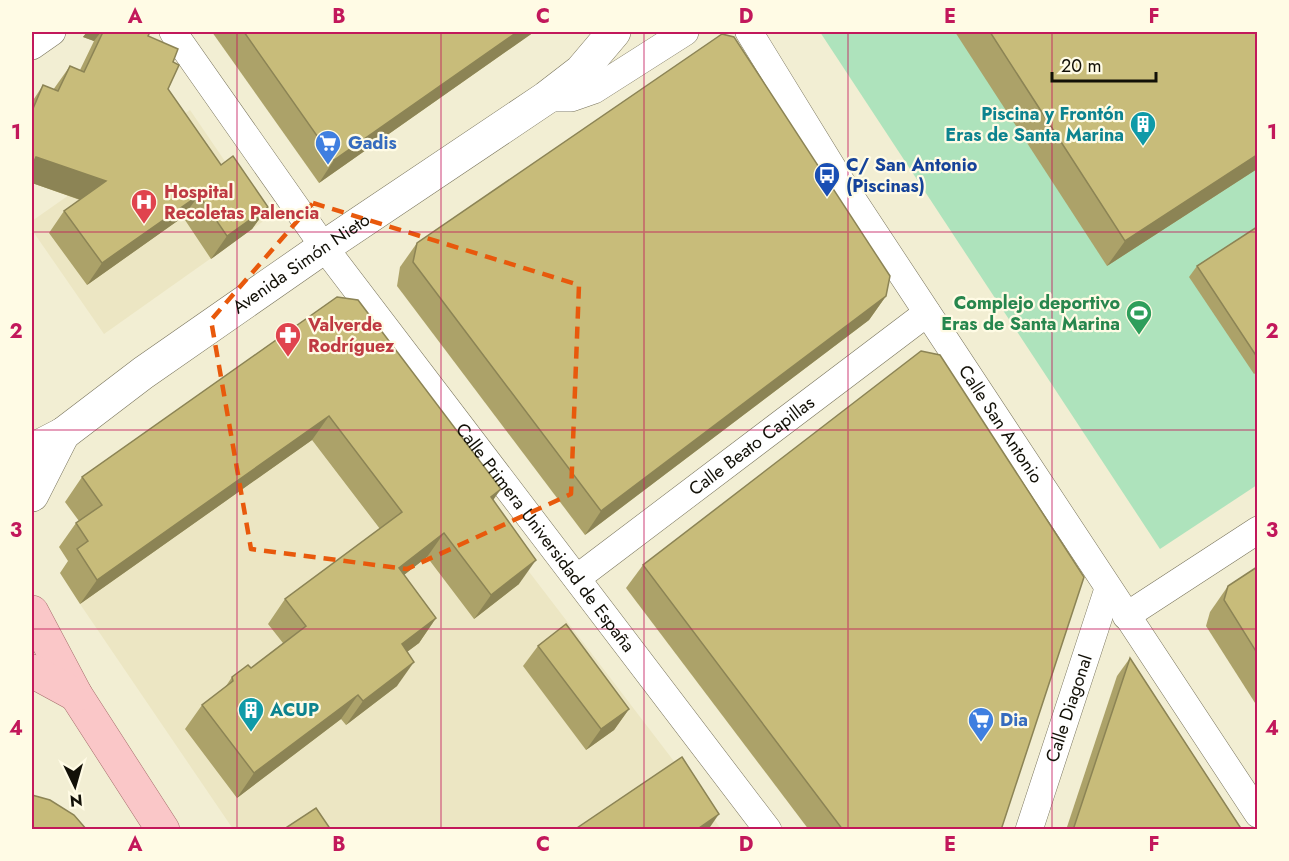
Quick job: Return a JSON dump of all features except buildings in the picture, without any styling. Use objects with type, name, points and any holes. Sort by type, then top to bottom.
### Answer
[{"type":"main road","name":"Avenida Simón Nieto","points":[[32,450],[63,434],[143,373],[324,247],[546,98],[581,71],[615,32]]},
{"type":"main road","name":"Avenida Simón Nieto","points":[[32,495],[63,434]]},
{"type":"main road","points":[[32,612],[76,696],[163,830]]},
{"type":"main road","points":[[32,671],[76,696]]},
{"type":"street","points":[[32,46],[52,32]]},
{"type":"street","name":"Calle Primera Universidad de España","points":[[173,32],[324,247],[768,830]]},
{"type":"street","points":[[546,98],[571,98],[594,90],[685,32]]},
{"type":"street","name":"Calle San Antonio","points":[[748,32],[845,188],[1257,814]]},
{"type":"street","name":"Calle Beato Capillas","points":[[577,578],[927,313]]},
{"type":"street","points":[[1126,616],[1257,530]]},
{"type":"street","name":"Calle Diagonal","points":[[1029,830],[1108,589]]},
{"type":"highlighted area","points":[[313,203],[579,285],[571,494],[407,569],[251,549],[211,320]]},
{"type":"shaded area","name":"Hospital Recoletas Palencia","points":[[190,110],[265,220],[104,334],[32,230],[32,221]]},
{"type":"shaded area","points":[[312,440],[411,570],[484,513],[673,760],[721,829],[233,829],[80,604]]},
{"type":"green space","name":"Complejo deportivo Eras de Santa Marina","points":[[820,32],[1257,32],[1257,485],[1160,549]]},
{"type":"place","name":"Piscina y Frontón Eras de Santa Marina","points":[[1143,147]]},
{"type":"place","name":"Gadis","points":[[328,166]]},
{"type":"place","name":"C/ San Antonio (Piscinas)","points":[[827,198]]},
{"type":"place","name":"Hospital Recoletas Palencia","points":[[144,225]]},
{"type":"place","name":"Complejo deportivo Eras de Santa Marina","points":[[1139,336]]},
{"type":"place","name":"Valverde Rodríguez","points":[[288,358]]},
{"type":"place","name":"ACUP","points":[[251,733]]},
{"type":"place","name":"Dia","points":[[981,743]]}]
